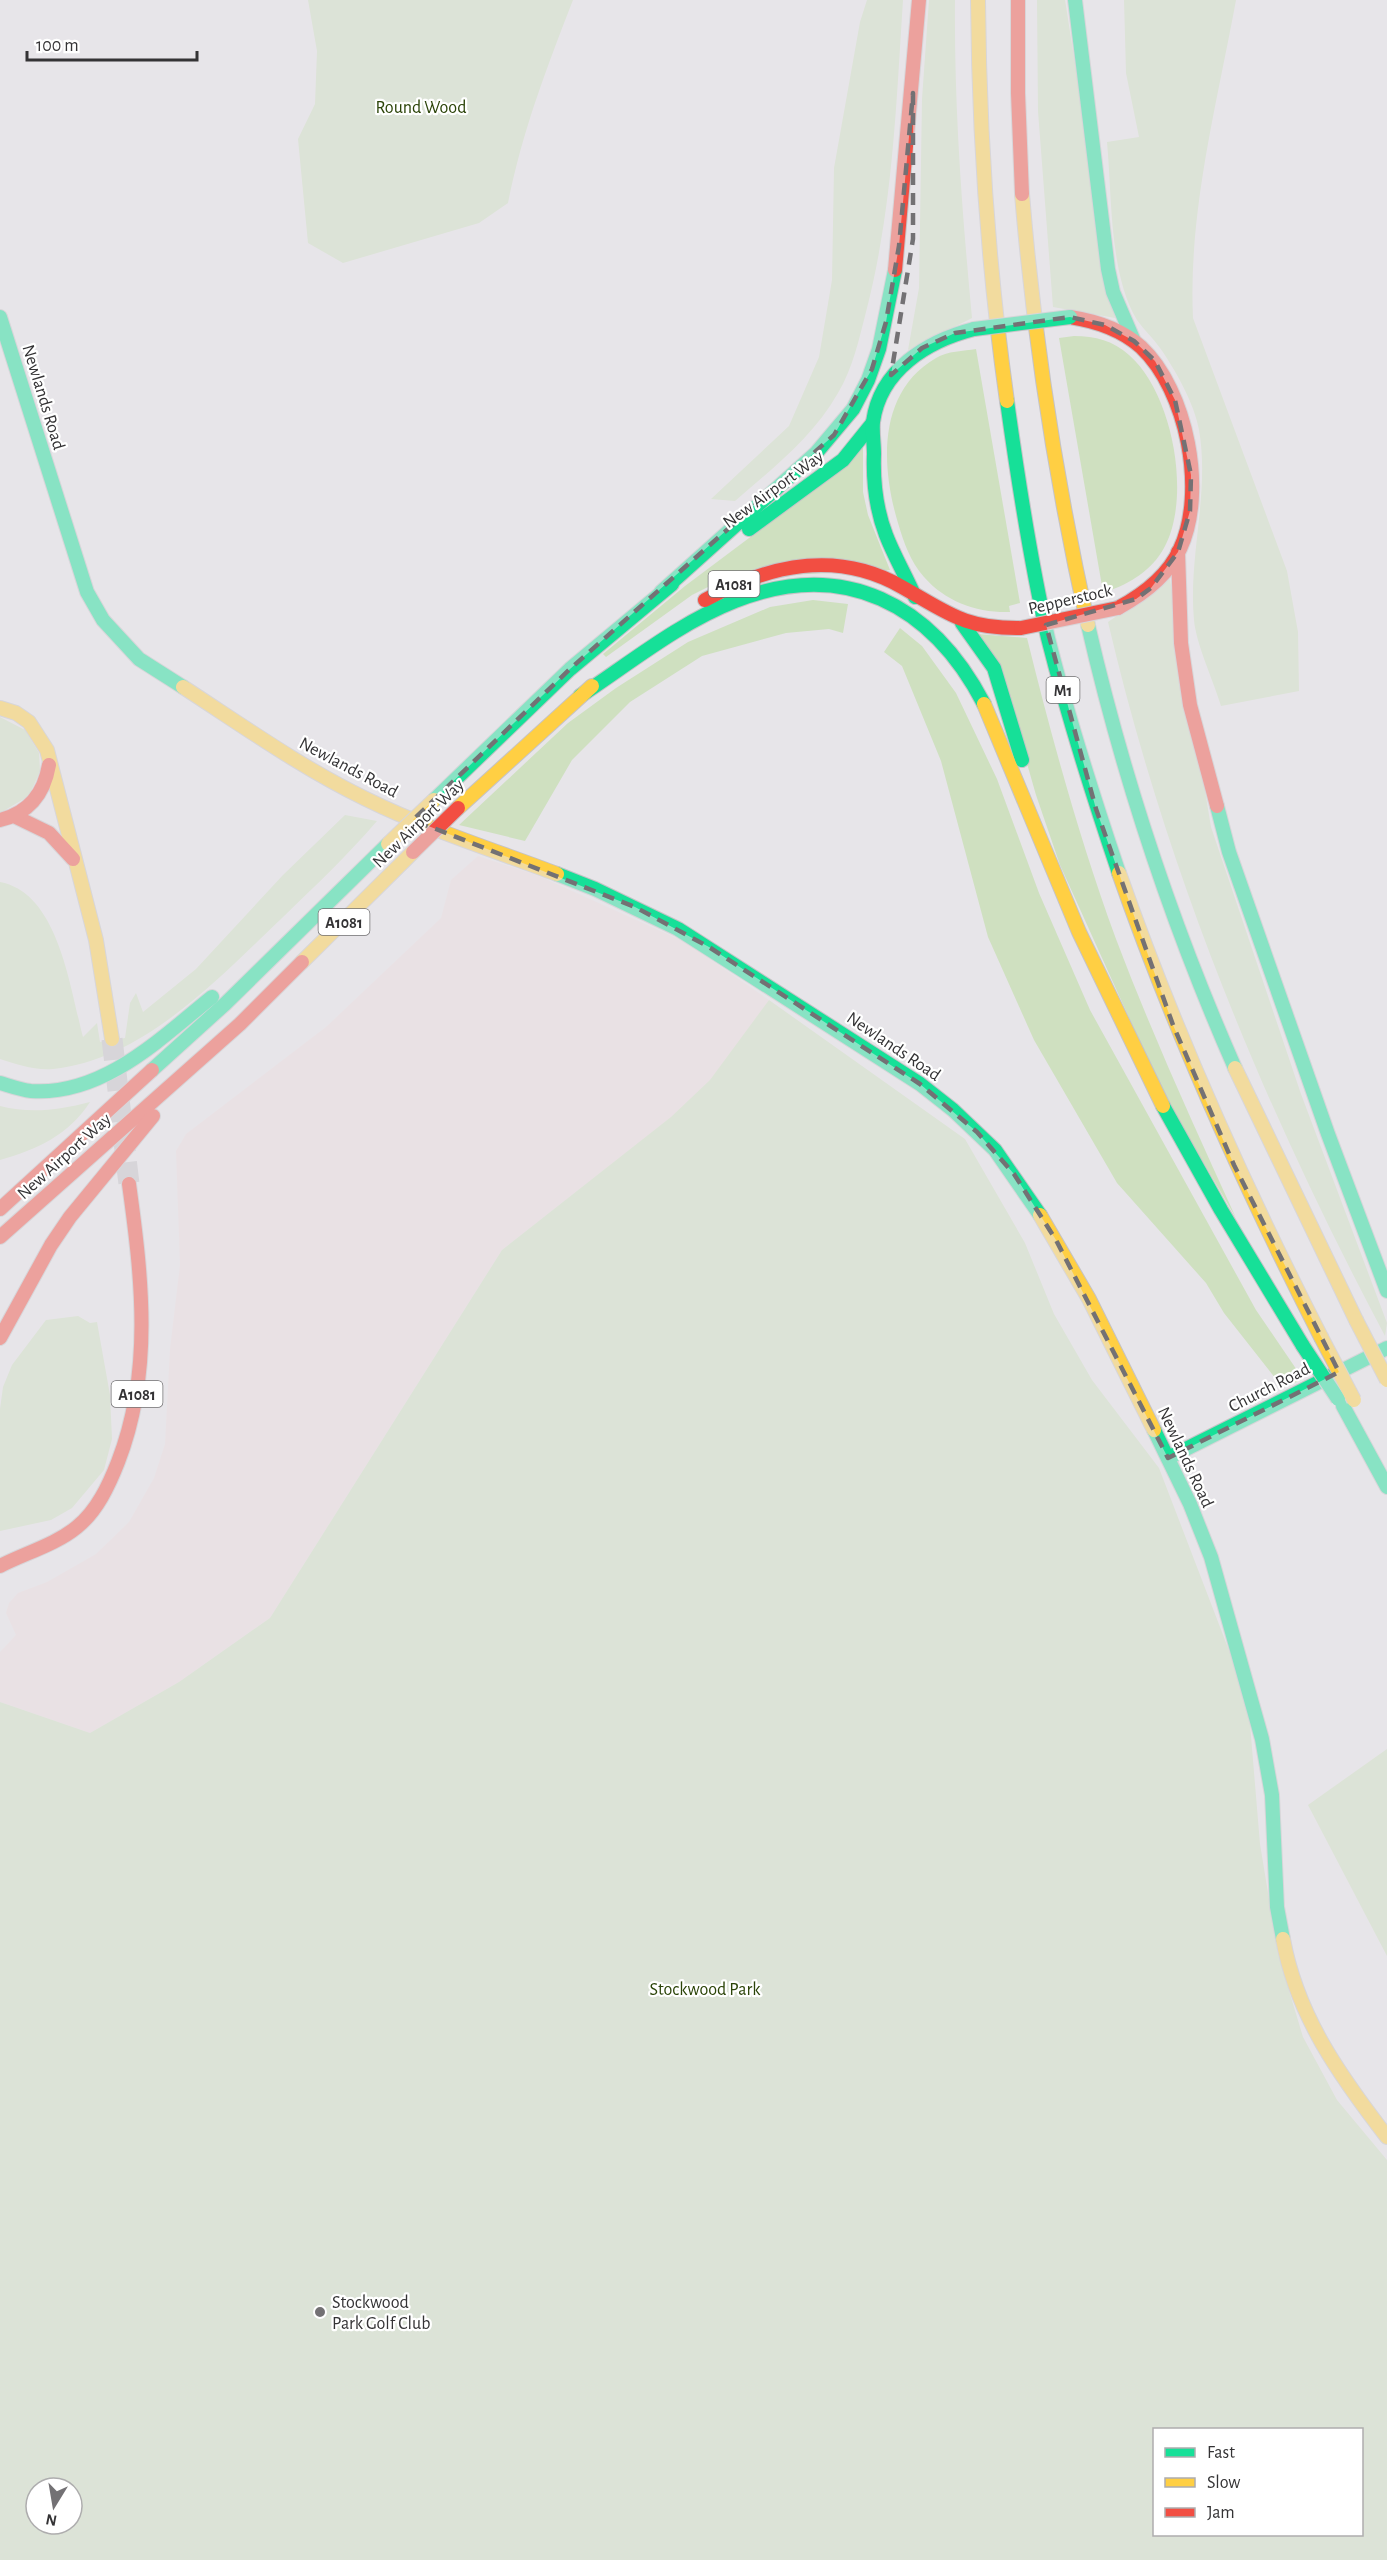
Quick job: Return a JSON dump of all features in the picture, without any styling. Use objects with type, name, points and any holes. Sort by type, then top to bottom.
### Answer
[{"type":"main road","points":[[661,592],[701,551],[816,454],[834,435],[852,409],[872,369],[886,322],[899,246],[919,0]]},
{"type":"main road","name":"M1","points":[[978,0],[981,136],[990,276],[1027,529],[1053,657],[1096,809],[1173,1025],[1234,1165],[1321,1337],[1348,1403],[1387,1465]]},
{"type":"main road","name":"M1","points":[[1018,0],[1022,181],[1038,347],[1067,531],[1091,641],[1164,894],[1208,1009],[1280,1172],[1387,1380]]},
{"type":"main road","points":[[1075,0],[1108,269],[1113,292],[1134,341]]},
{"type":"main road","points":[[913,93],[913,229]]},
{"type":"main road","name":"Newlands Road","points":[[0,317],[87,592],[103,620],[120,641],[160,674],[345,788],[446,833],[595,889],[678,929],[920,1084],[953,1110],[995,1150],[1036,1207],[1089,1299],[1190,1503],[1211,1557],[1262,1739],[1272,1795],[1277,1907],[1282,1941],[1297,1992],[1318,2040],[1338,2073],[1387,2137]]},
{"type":"main road","name":"Pepperstock","points":[[1070,317],[1106,325],[1134,341],[1155,361],[1166,380],[1186,437],[1191,495],[1185,537],[1178,552],[1151,588],[1118,608],[1021,628],[995,629],[962,623],[915,597],[886,536],[880,515],[874,466],[872,424],[881,397],[890,381],[922,348],[944,337],[974,329],[1070,317]]},
{"type":"main road","points":[[890,381],[896,352]]},
{"type":"main road","name":"New Airport Way","points":[[0,1209],[225,1004],[570,669],[661,592],[843,460],[872,424]]},
{"type":"main road","points":[[1178,552],[1181,643],[1190,705],[1229,852],[1324,1123],[1387,1292]]},
{"type":"main road","name":"New Airport Way","points":[[0,1237],[196,1063],[302,964],[458,808],[638,645],[673,619],[721,590],[754,576],[799,565],[848,567],[883,577],[915,597]]},
{"type":"main road","points":[[580,696],[688,624],[729,604],[776,588],[796,585],[840,586],[863,591],[916,617],[951,652],[970,677],[999,738],[1097,974],[1142,1068],[1224,1218],[1303,1346],[1348,1403],[1387,1487]]},
{"type":"main road","points":[[962,623],[988,657],[1000,682],[1049,858]]},
{"type":"main road","points":[[0,708],[23,717],[34,726],[47,750],[96,940],[112,1039]]},
{"type":"main road","points":[[7,818],[35,801],[43,790],[49,764]]},
{"type":"main road","points":[[7,818],[49,833],[74,861]]},
{"type":"main road","name":"A1081","points":[[0,1083],[30,1091],[59,1090],[95,1080],[125,1065],[304,926]]},
{"type":"main road","name":"A1081","points":[[0,1338],[51,1245],[70,1217],[196,1063]]},
{"type":"main road","name":"A1081","points":[[0,1566],[77,1527],[104,1494],[130,1429],[136,1401],[144,1320],[142,1275],[129,1184]]},
{"type":"main road","name":"Church Road","points":[[1168,1458],[1387,1348]]},
{"type":"main road","points":[[0,1551],[21,1554]]},
{"type":"highlighted area","points":[[913,93],[913,239],[891,375],[922,348],[955,333],[1070,317],[1105,325],[1134,341],[1155,361],[1175,400],[1191,475],[1190,511],[1178,552],[1151,588],[1136,599],[1046,625],[1096,809],[1173,1025],[1234,1165],[1339,1372],[1168,1458],[1056,1240],[1014,1174],[977,1132],[920,1084],[840,1031],[709,947],[635,907],[413,820],[570,669],[834,435],[872,369],[886,322],[899,246]]},
{"type":"shaded area","points":[[478,856],[539,876],[685,942],[769,1000],[732,1070],[502,1250],[270,1618],[179,1682],[90,1733],[0,1702],[0,1652],[16,1635],[6,1613],[9,1603],[18,1593],[47,1582],[96,1554],[129,1522],[154,1478],[165,1444],[170,1349],[180,1265],[176,1151],[186,1134],[326,1027],[441,918],[451,880]]},
{"type":"green space","name":"Round Wood","points":[[308,0],[573,0],[528,125],[508,203],[479,223],[343,263],[308,243],[298,139],[315,104],[317,51]]},
{"type":"green space","points":[[867,0],[903,0],[888,195],[875,273],[855,353],[848,374],[828,409],[791,452],[735,501],[711,499],[789,426],[819,357],[832,280],[834,168],[860,22]]},
{"type":"green space","points":[[929,0],[955,0],[959,159],[972,318],[908,350],[919,288],[922,99]]},
{"type":"green space","points":[[1037,0],[1065,0],[1115,318],[1053,307],[1038,111]]},
{"type":"green space","points":[[1124,0],[1236,0],[1199,198],[1193,278],[1193,318],[1287,571],[1298,632],[1299,691],[1221,706],[1195,630],[1194,573],[1202,477],[1202,454],[1197,420],[1178,377],[1160,348],[1137,320],[1128,301],[1121,280],[1113,234],[1107,142],[1139,137],[1126,73]]},
{"type":"green space","points":[[1074,336],[1104,340],[1129,355],[1144,372],[1156,393],[1173,444],[1177,472],[1177,498],[1173,523],[1166,544],[1156,560],[1143,572],[1111,590],[1110,585],[1102,586],[1059,338]]},
{"type":"green space","points":[[976,349],[1020,603],[1009,606],[1010,612],[974,608],[963,604],[942,593],[924,577],[911,558],[903,538],[888,478],[888,432],[903,390],[917,373],[936,358],[950,353]]},
{"type":"green space","points":[[863,447],[863,492],[868,515],[890,570],[726,578],[692,595],[606,657],[603,654],[685,586],[844,467]]},
{"type":"green space","points":[[1170,579],[1211,827],[1301,1094],[1387,1323],[1385,1336],[1299,1164],[1223,988],[1159,808],[1132,716],[1108,622]]},
{"type":"green space","points":[[813,600],[848,604],[843,633],[829,629],[786,633],[702,656],[630,702],[572,760],[525,841],[459,825],[568,723],[616,688],[688,642],[770,607]]},
{"type":"green space","points":[[900,628],[922,646],[956,693],[997,779],[1039,893],[1090,1010],[1256,1310],[1303,1379],[1283,1388],[1224,1313],[1206,1283],[1117,1183],[1034,1040],[988,937],[941,761],[902,666],[884,652]]},
{"type":"green space","points":[[977,634],[1027,638],[1067,790],[1116,939],[1159,1045],[1236,1218],[1164,1095],[1060,865],[1036,795],[1000,669]]},
{"type":"green space","points":[[0,717],[25,730],[39,753],[40,771],[29,796],[0,813]]},
{"type":"green space","points":[[345,815],[377,821],[354,847],[257,942],[178,1013],[118,1050],[86,1062],[53,1069],[40,1069],[0,1059],[0,882],[20,890],[36,904],[49,923],[67,970],[83,1037],[97,1023],[100,1042],[125,1038],[130,1003],[136,993],[143,1012],[196,969],[283,875]]},
{"type":"green space","name":"Stockwood Park","points":[[769,1000],[965,1139],[1025,1243],[1054,1314],[1092,1380],[1159,1468],[1248,1700],[1260,1844],[1278,1954],[1303,2037],[1337,2100],[1387,2160],[1387,2560],[0,2560],[0,1702],[90,1733],[179,1682],[270,1618],[502,1250],[671,1117],[710,1080]]},
{"type":"green space","points":[[90,1102],[72,1124],[51,1140],[0,1160],[0,1106],[23,1110],[45,1110]]},
{"type":"green space","points":[[78,1316],[90,1323],[97,1322],[110,1395],[112,1439],[104,1470],[72,1508],[51,1520],[0,1531],[0,1409],[3,1387],[12,1365],[46,1320]]},
{"type":"green space","points":[[1387,1749],[1387,1956],[1308,1805]]},
{"type":"tunnel","points":[[112,1039],[129,1184]]},
{"type":"traffic: fast","points":[[1075,0],[1108,269],[1113,292],[1134,341]]},
{"type":"traffic: fast","points":[[661,592],[816,453],[853,409],[868,380],[879,349],[895,270]]},
{"type":"traffic: fast","points":[[0,317],[87,592],[103,620],[139,659],[183,687]]},
{"type":"traffic: fast","points":[[974,329],[1070,317]]},
{"type":"traffic: fast","points":[[915,597],[889,543],[880,515],[875,485],[873,422],[877,404],[885,387],[908,360],[939,341],[974,329]]},
{"type":"traffic: fast","points":[[1007,401],[1025,520],[1048,638],[1081,756],[1119,873]]},
{"type":"traffic: fast","points":[[749,529],[843,460],[872,424]]},
{"type":"traffic: fast","points":[[434,800],[570,669],[672,584]]},
{"type":"traffic: fast","points":[[580,696],[655,644],[714,610],[775,589],[813,585],[848,588],[881,599],[911,616],[938,640],[963,669],[984,704]]},
{"type":"traffic: fast","points":[[962,623],[994,668],[1022,760]]},
{"type":"traffic: fast","points":[[1088,625],[1117,738],[1151,850],[1190,960],[1235,1068]]},
{"type":"traffic: fast","points":[[1217,806],[1229,852],[1328,1134],[1387,1291]]},
{"type":"traffic: fast","points":[[152,1070],[225,1004],[388,844]]},
{"type":"traffic: fast","points":[[557,874],[595,889],[678,929],[920,1084],[953,1110],[995,1150],[1040,1215]]},
{"type":"traffic: fast","points":[[0,1083],[31,1091],[57,1090],[82,1084],[129,1061],[212,997]]},
{"type":"traffic: fast","points":[[1163,1106],[1221,1210],[1303,1346]]},
{"type":"traffic: fast","points":[[1303,1346],[1338,1399]]},
{"type":"traffic: fast","points":[[1168,1458],[1387,1348]]},
{"type":"traffic: fast","points":[[1343,1406],[1387,1487]]},
{"type":"traffic: fast","points":[[1154,1430],[1190,1504],[1211,1557],[1262,1739],[1272,1795],[1277,1907],[1283,1939]]},
{"type":"traffic: slow","points":[[978,0],[980,100],[986,200],[1007,401]]},
{"type":"traffic: slow","points":[[1022,194],[1033,303],[1056,464],[1088,625]]},
{"type":"traffic: slow","points":[[458,808],[592,686]]},
{"type":"traffic: slow","points":[[183,687],[342,787],[436,830],[557,874]]},
{"type":"traffic: slow","points":[[984,704],[1079,932],[1163,1106]]},
{"type":"traffic: slow","points":[[0,708],[16,713],[29,722],[47,750],[96,940],[112,1039]]},
{"type":"traffic: slow","points":[[388,844],[434,800]]},
{"type":"traffic: slow","points":[[302,962],[413,852]]},
{"type":"traffic: slow","points":[[1119,873],[1163,992],[1212,1108],[1321,1337]]},
{"type":"traffic: slow","points":[[1235,1068],[1356,1320]]},
{"type":"traffic: slow","points":[[1040,1215],[1089,1299],[1154,1430]]},
{"type":"traffic: slow","points":[[1356,1320],[1387,1380]]},
{"type":"traffic: slow","points":[[1321,1337],[1354,1400]]},
{"type":"traffic: slow","points":[[1283,1939],[1299,1994],[1323,2044],[1337,2068],[1387,2137]]},
{"type":"traffic: jam","points":[[895,270],[919,0]]},
{"type":"traffic: jam","points":[[1018,0],[1018,93],[1022,194]]},
{"type":"traffic: jam","points":[[1070,317],[1108,327],[1125,335],[1141,347],[1157,366],[1170,389],[1181,415],[1188,443],[1192,471],[1192,499],[1188,526],[1180,549],[1162,576],[1137,597],[1118,608]]},
{"type":"traffic: jam","points":[[1178,552],[1181,643],[1190,705],[1217,806]]},
{"type":"traffic: jam","points":[[705,600],[753,578],[778,570],[827,565],[852,568],[877,575],[958,618],[985,626],[1021,628]]},
{"type":"traffic: jam","points":[[1021,628],[1118,608]]},
{"type":"traffic: jam","points":[[0,820],[19,813],[34,801],[43,785],[49,765]]},
{"type":"traffic: jam","points":[[413,852],[458,808]]},
{"type":"traffic: jam","points":[[14,816],[49,833],[73,859]]},
{"type":"traffic: jam","points":[[0,1237],[240,1024],[302,962]]},
{"type":"traffic: jam","points":[[0,1209],[152,1070]]},
{"type":"traffic: jam","points":[[0,1338],[51,1245],[70,1217],[153,1116]]},
{"type":"traffic: jam","points":[[0,1566],[50,1544],[84,1521],[106,1488],[118,1462],[129,1428],[136,1394],[142,1324],[138,1254],[129,1184]]},
{"type":"place","name":"Stockwood Park Golf Club","points":[[320,2312]]}]
